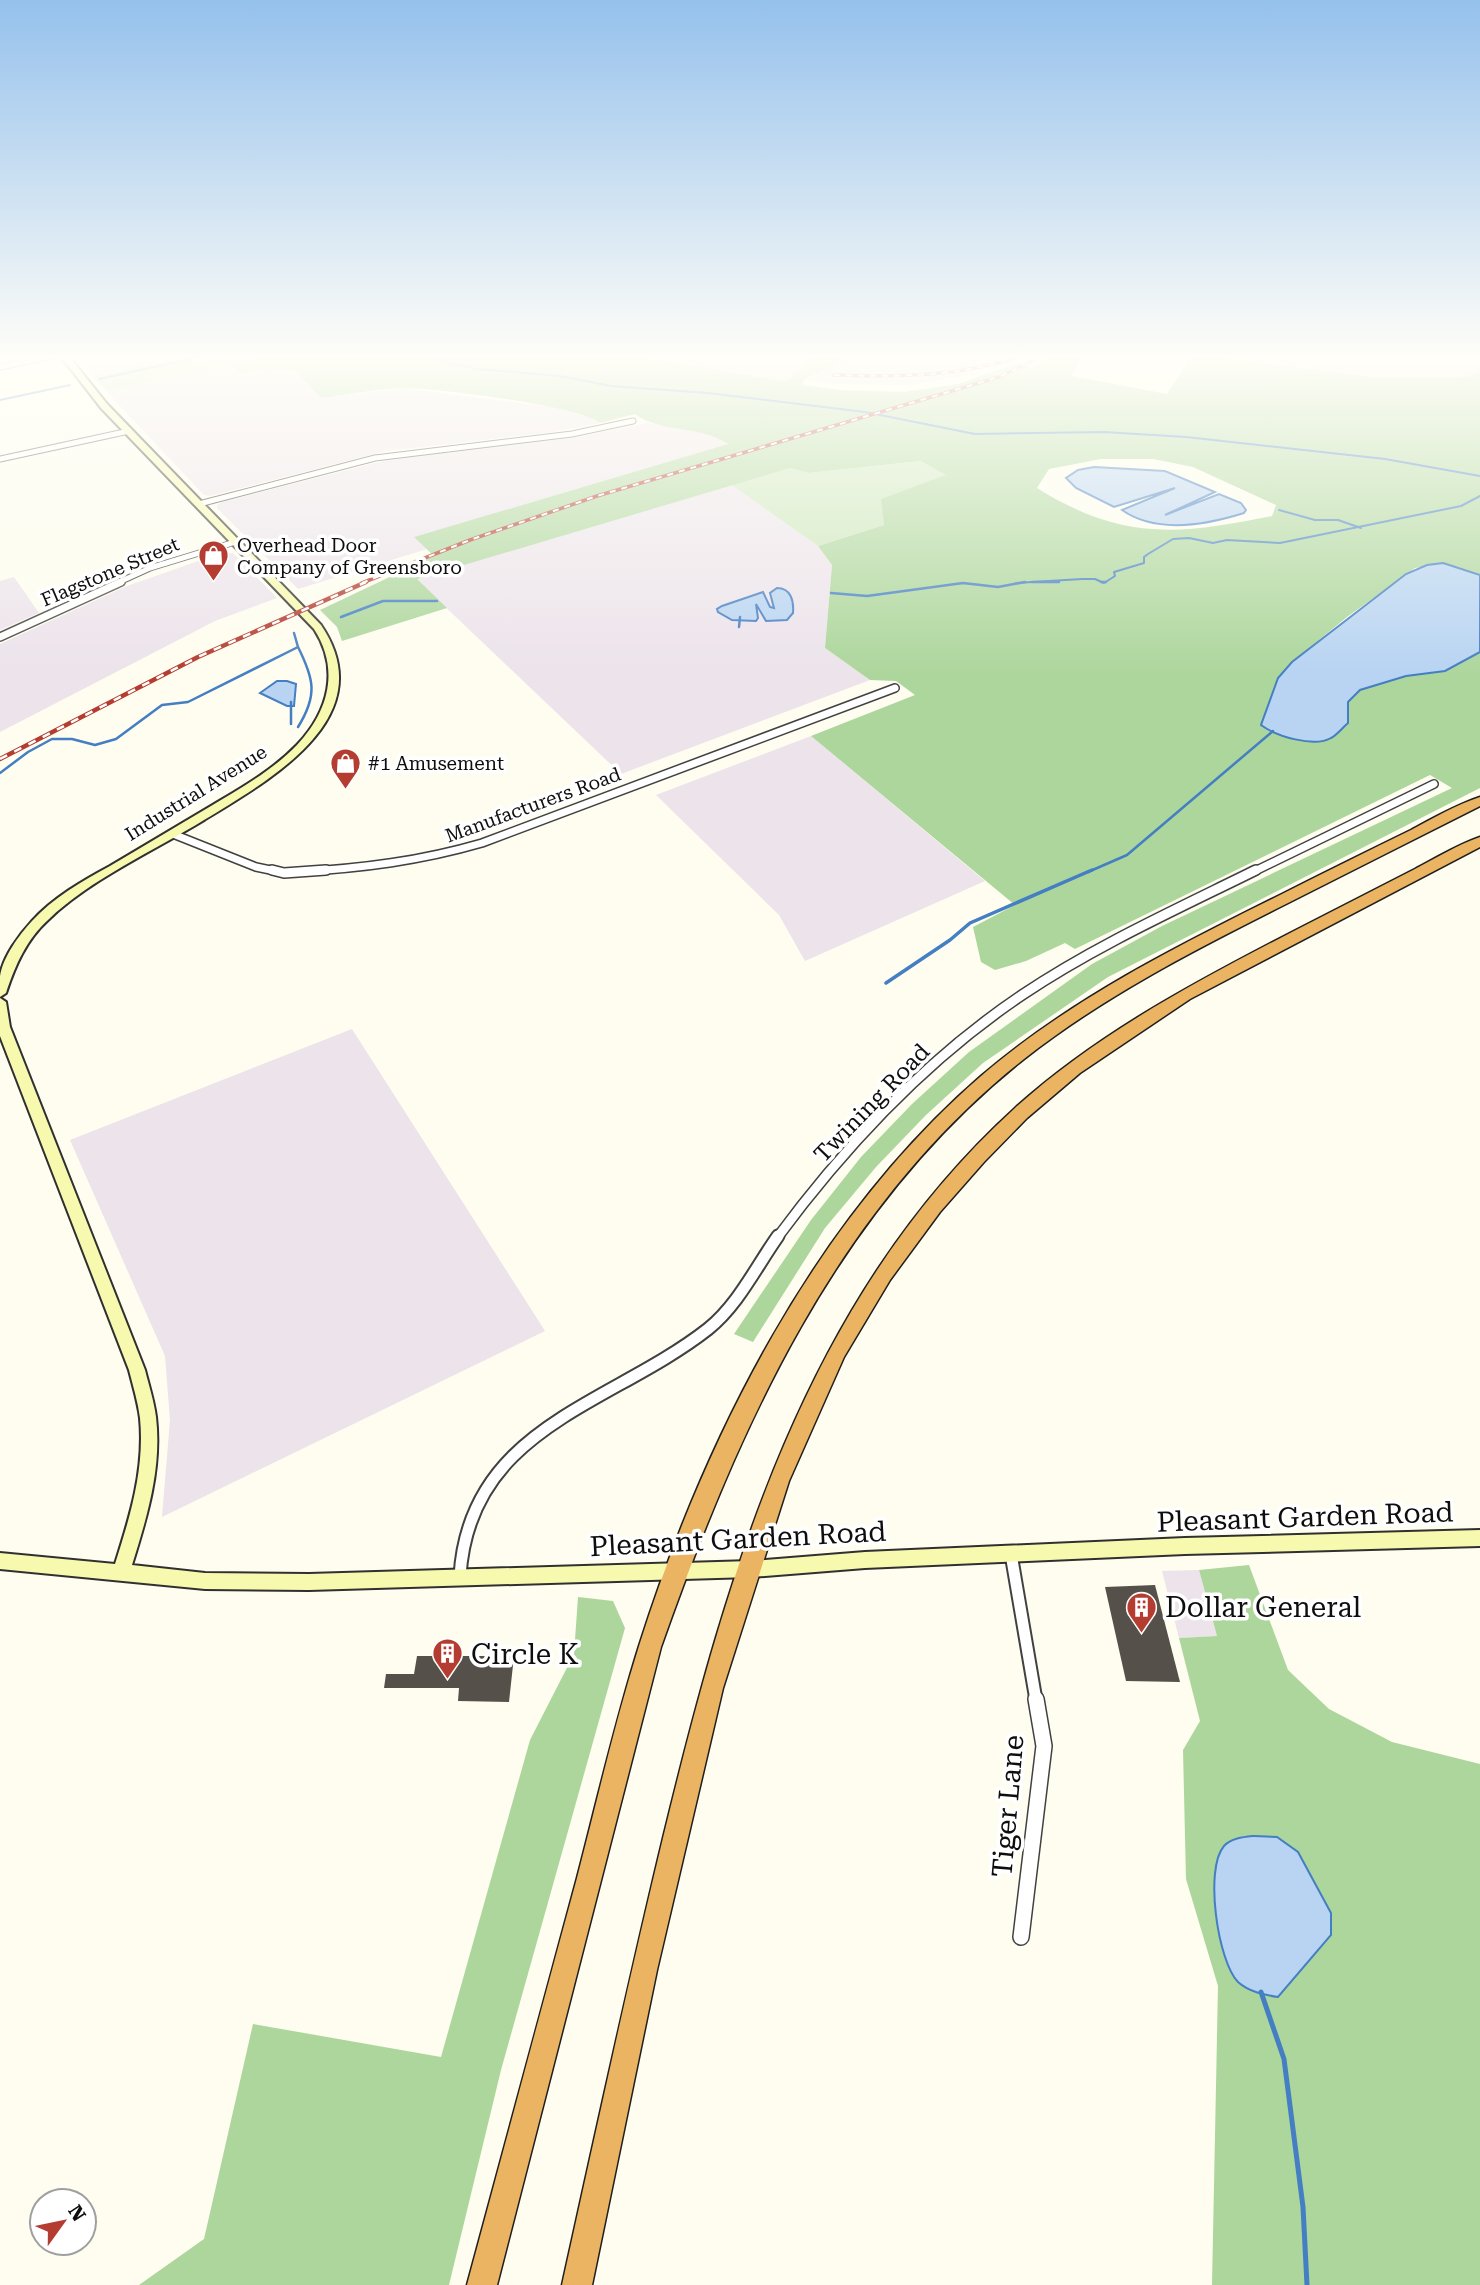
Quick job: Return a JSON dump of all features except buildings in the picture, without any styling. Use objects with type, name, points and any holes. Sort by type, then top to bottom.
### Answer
[{"type":"highway","points":[[482,2285],[650,1647],[676,1571],[737,1423],[794,1314],[852,1224],[898,1168],[955,1110],[1042,1037],[1113,991],[1202,939],[1480,801]]},
{"type":"highway","points":[[577,2285],[644,1970],[710,1688],[778,1480],[836,1353],[883,1275],[934,1207],[1021,1113],[1103,1048],[1184,995],[1480,841]]},
{"type":"main road","name":"Industrial Avenue","points":[[0,993],[9,965],[23,940],[44,916],[87,884],[263,779],[302,746],[323,718],[335,685],[335,661],[323,633],[156,461]]},
{"type":"main road","points":[[0,1002],[3,1027],[137,1370],[148,1419],[148,1468],[138,1521],[121,1572]]},
{"type":"main road","name":"Pleasant Garden Road","points":[[0,1561],[205,1581],[309,1582],[751,1569],[865,1560],[1185,1546],[1480,1538]]},
{"type":"street","points":[[199,505],[365,461]]},
{"type":"street","name":"Flagstone Street","points":[[0,637],[150,568],[235,542]]},
{"type":"street","name":"Manufacturers Road","points":[[173,834],[208,851],[284,873],[354,868],[429,858],[482,843],[895,688]]},
{"type":"street","name":"Twining Road","points":[[460,1576],[466,1533],[477,1503],[500,1467],[545,1424],[677,1350],[712,1326],[780,1235],[842,1159],[888,1110],[961,1040],[1031,990],[1112,942],[1434,784]]},
{"type":"street","name":"Tiger Lane","points":[[1011,1554],[1044,1746],[1021,1937]]},
{"type":"shaded area","points":[[172,461],[348,461],[210,496],[204,495]]},
{"type":"shaded area","points":[[383,461],[672,461],[415,537],[427,549],[298,589],[217,508],[222,502]]},
{"type":"shaded area","points":[[730,484],[818,546],[832,565],[825,648],[870,680],[621,774],[416,579]]},
{"type":"shaded area","points":[[221,553],[233,553],[277,598],[215,621],[0,732],[0,644],[127,586]]},
{"type":"shaded area","points":[[14,577],[39,613],[0,630],[0,581]]},
{"type":"shaded area","points":[[811,736],[985,881],[805,961],[779,915],[656,795]]},
{"type":"shaded area","points":[[352,1029],[545,1331],[162,1517],[170,1420],[165,1356],[70,1140]]},
{"type":"shaded area","points":[[1199,1570],[1217,1636],[1179,1638],[1162,1571]]},
{"type":"green space","points":[[672,461],[1093,461],[1049,469],[1037,488],[1096,517],[1151,529],[1179,529],[1272,516],[1276,505],[1193,467],[1161,461],[1480,461],[1480,575],[1443,563],[1415,568],[1347,617],[1292,662],[1278,678],[1348,701],[1360,690],[1406,676],[1445,671],[1480,652],[1480,788],[1108,977],[983,1063],[926,1115],[876,1167],[825,1228],[753,1342],[734,1334],[811,1220],[861,1157],[912,1104],[969,1052],[1092,964],[1162,926],[1452,788],[1430,775],[1075,949],[1065,943],[1026,961],[995,970],[981,962],[973,927],[1015,905],[811,736],[915,695],[896,681],[870,680],[825,648],[832,565],[818,546],[884,525],[881,499],[946,475],[921,461],[808,473],[790,468],[417,579],[447,608],[342,641],[337,627],[320,610],[434,556],[414,537]]},
{"type":"green space","points":[[921,461],[947,475],[882,499],[884,525],[818,546],[730,484],[790,468],[808,473]]},
{"type":"green space","points":[[1249,1565],[1288,1670],[1329,1709],[1392,1742],[1480,1764],[1480,2285],[1212,2285],[1218,1986],[1186,1879],[1183,1750],[1200,1721],[1179,1638],[1217,1636],[1199,1570]]},
{"type":"green space","points":[[578,1597],[613,1601],[625,1628],[501,2070],[449,2285],[139,2285],[204,2239],[253,2024],[441,2057],[530,1740],[574,1654]]},
{"type":"water","points":[[1094,467],[1165,471],[1215,492],[1165,515],[1219,494],[1241,503],[1246,510],[1244,513],[1198,524],[1166,525],[1135,518],[1122,510],[1175,488],[1114,507],[1076,488],[1066,478],[1078,470]]},
{"type":"water","points":[[1443,563],[1480,575],[1480,652],[1445,671],[1406,676],[1360,690],[1348,702],[1348,723],[1333,737],[1324,741],[1295,739],[1261,725],[1278,678],[1292,662],[1406,574],[1427,565]]},
{"type":"water","points":[[777,588],[786,590],[792,600],[793,613],[787,620],[766,621],[756,604],[756,621],[732,620],[718,612],[717,609],[722,606],[763,592],[770,607],[774,608],[770,593]]},
{"type":"water","points":[[277,681],[296,684],[294,706],[287,706],[260,693]]},
{"type":"water","points":[[1254,1836],[1277,1837],[1298,1852],[1331,1913],[1331,1935],[1278,1997],[1252,1991],[1238,1982],[1225,1956],[1216,1915],[1214,1894],[1218,1858],[1230,1841]]},
{"type":"waterway","points":[[1394,461],[1480,476]]},
{"type":"waterway","points":[[1358,527],[1461,506],[1480,496]]},
{"type":"waterway","points":[[1279,510],[1315,520],[1338,520],[1358,527]]},
{"type":"waterway","points":[[1106,582],[1115,576],[1114,572],[1144,563],[1144,557],[1173,539],[1189,538],[1213,543],[1227,540],[1280,543],[1358,527]]},
{"type":"waterway","points":[[1032,582],[1082,579],[1102,582]]},
{"type":"waterway","points":[[1021,583],[1032,582]]},
{"type":"waterway","points":[[1032,582],[1059,582]]},
{"type":"waterway","points":[[1102,582],[1106,582]]},
{"type":"waterway","points":[[831,593],[867,596],[963,583]]},
{"type":"waterway","points":[[963,583],[998,587],[1021,583]]},
{"type":"waterway","points":[[1016,583],[1021,583]]},
{"type":"waterway","points":[[341,617],[383,601],[437,601]]},
{"type":"waterway","points":[[739,627],[740,617]]},
{"type":"waterway","points":[[294,633],[298,647]]},
{"type":"waterway","points":[[0,773],[28,752],[52,739],[72,739],[95,745],[116,739],[162,705],[188,702],[298,647]]},
{"type":"waterway","points":[[298,647],[308,668],[311,687],[309,706],[298,727]]},
{"type":"waterway","points":[[291,702],[291,724]]},
{"type":"waterway","points":[[1088,872],[1127,855],[1273,731]]},
{"type":"waterway","points":[[886,983],[950,940],[970,923],[1092,870]]},
{"type":"waterway","points":[[1261,1992],[1284,2059],[1303,2207],[1307,2285]]},
{"type":"railway","points":[[362,583],[470,540],[597,496],[716,461]]},
{"type":"railway","points":[[0,759],[198,657],[366,582]]},
{"type":"place","name":"Overhead Door Company of Greensboro","points":[[214,583]]},
{"type":"place","name":"#1 Amusement","points":[[345,790]]},
{"type":"place","name":"Dollar General","points":[[1142,1634]]},
{"type":"place","name":"Circle K","points":[[448,1681]]}]
